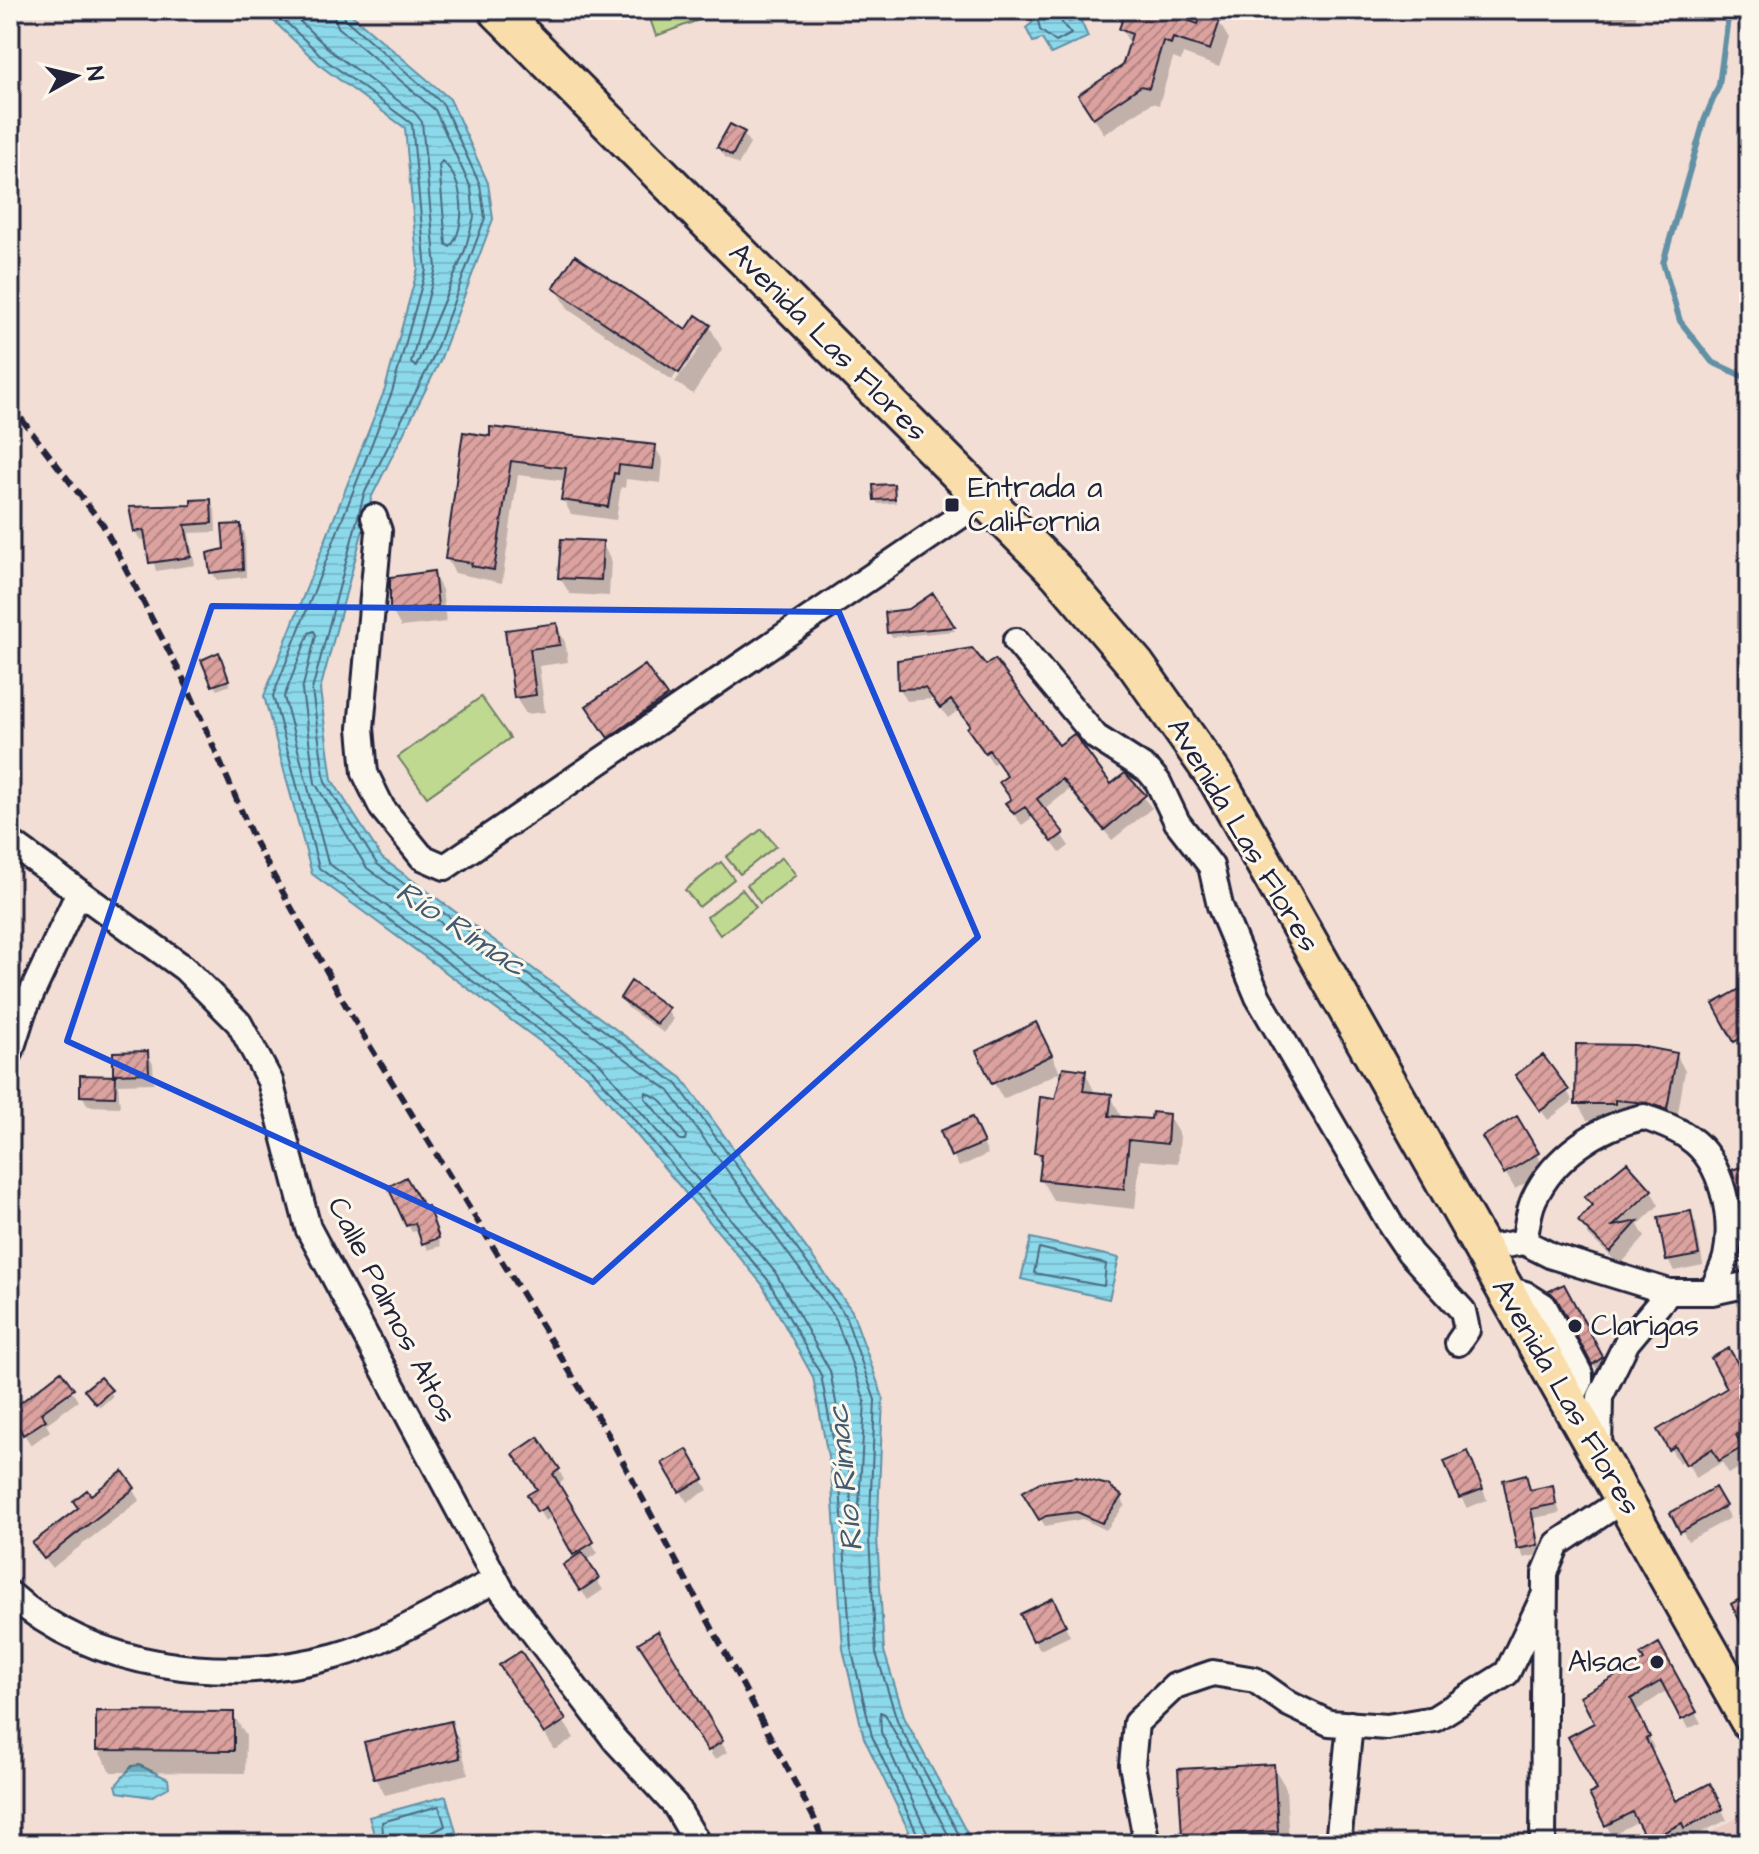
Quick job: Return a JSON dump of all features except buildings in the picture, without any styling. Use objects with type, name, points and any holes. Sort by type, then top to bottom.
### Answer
[{"type":"highway","name":"Avenida Las Flores","points":[[497,10],[1058,573],[1136,665],[1218,781],[1624,1499],[1744,1703]]},
{"type":"street","points":[[374,517],[379,531],[361,728],[365,773],[382,808],[422,857],[445,867],[985,499]]},
{"type":"street","points":[[1016,641],[1096,737],[1149,771],[1177,822],[1211,866],[1220,906],[1258,997],[1391,1225],[1410,1253],[1463,1311],[1467,1330],[1458,1343]]},
{"type":"street","name":"Calle Palmos Altos","points":[[10,842],[184,968],[239,1023],[270,1081],[308,1228],[496,1580],[615,1740],[675,1805],[698,1844]]},
{"type":"street","points":[[10,1053],[23,1012],[79,892]]},
{"type":"street","points":[[1524,1242],[1534,1200],[1557,1164],[1598,1132],[1644,1117],[1690,1138],[1707,1155],[1716,1174],[1727,1230],[1726,1258],[1712,1292]]},
{"type":"street","points":[[1482,1249],[1524,1242],[1552,1256],[1669,1292],[1712,1292],[1749,1284]]},
{"type":"street","points":[[1599,1453],[1600,1397],[1627,1342],[1669,1292]]},
{"type":"street","points":[[1543,1844],[1545,1573],[1557,1544],[1624,1499]]},
{"type":"street","points":[[10,1594],[56,1626],[107,1650],[159,1663],[228,1669],[275,1668],[347,1652],[496,1580]]},
{"type":"street","points":[[1147,1844],[1132,1765],[1136,1723],[1175,1686],[1213,1673],[1255,1680],[1289,1704],[1329,1723],[1387,1727],[1434,1719],[1507,1673],[1544,1596]]},
{"type":"street","points":[[1338,1844],[1350,1724]]},
{"type":"highlighted area","points":[[212,606],[839,612],[978,937],[593,1282],[67,1041]]},
{"type":"shaded area","points":[[1738,1817],[1749,1836],[1749,1844],[1692,1844]]},
{"type":"green space","points":[[647,10],[725,10],[656,36]]},
{"type":"green space","points":[[481,697],[510,738],[427,797],[398,757]]},
{"type":"green space","points":[[762,829],[776,846],[740,874],[726,857]]},
{"type":"green space","points":[[782,857],[796,875],[760,903],[747,885]]},
{"type":"green space","points":[[721,862],[734,879],[699,907],[685,890]]},
{"type":"green space","points":[[742,889],[756,907],[720,935],[707,917]]},
{"type":"water","name":"Río Rímac","points":[[262,10],[346,10],[450,99],[488,183],[493,219],[439,363],[372,496],[320,690],[332,780],[382,858],[682,1078],[852,1311],[883,1398],[877,1538],[884,1651],[905,1719],[973,1844],[915,1844],[864,1738],[843,1649],[831,1472],[813,1377],[762,1284],[587,1076],[312,874],[264,696],[385,389],[418,268],[405,128],[322,67]]},
{"type":"water","points":[[1027,10],[1067,10],[1069,22],[1080,19],[1088,37],[1051,54],[1042,39],[1033,42],[1026,28],[1033,22]]},
{"type":"water","points":[[1031,1238],[1119,1258],[1109,1299],[1021,1279]]},
{"type":"water","points":[[139,1765],[168,1779],[169,1787],[151,1797],[118,1792],[116,1785],[132,1766]]},
{"type":"water","points":[[446,1796],[456,1832],[425,1844],[377,1844],[369,1817]]},
{"type":"waterway","points":[[1729,10],[1719,85],[1704,121],[1663,263],[1680,321],[1712,362],[1749,379]]},
{"type":"railway","points":[[10,404],[103,525],[188,688],[255,842],[351,1015],[608,1434],[815,1820],[824,1844]]},
{"type":"place","name":"Entrada a California","points":[[952,505]]},
{"type":"place","name":"Clarigas","points":[[1575,1326]]},
{"type":"place","name":"Alsac","points":[[1657,1662]]}]
